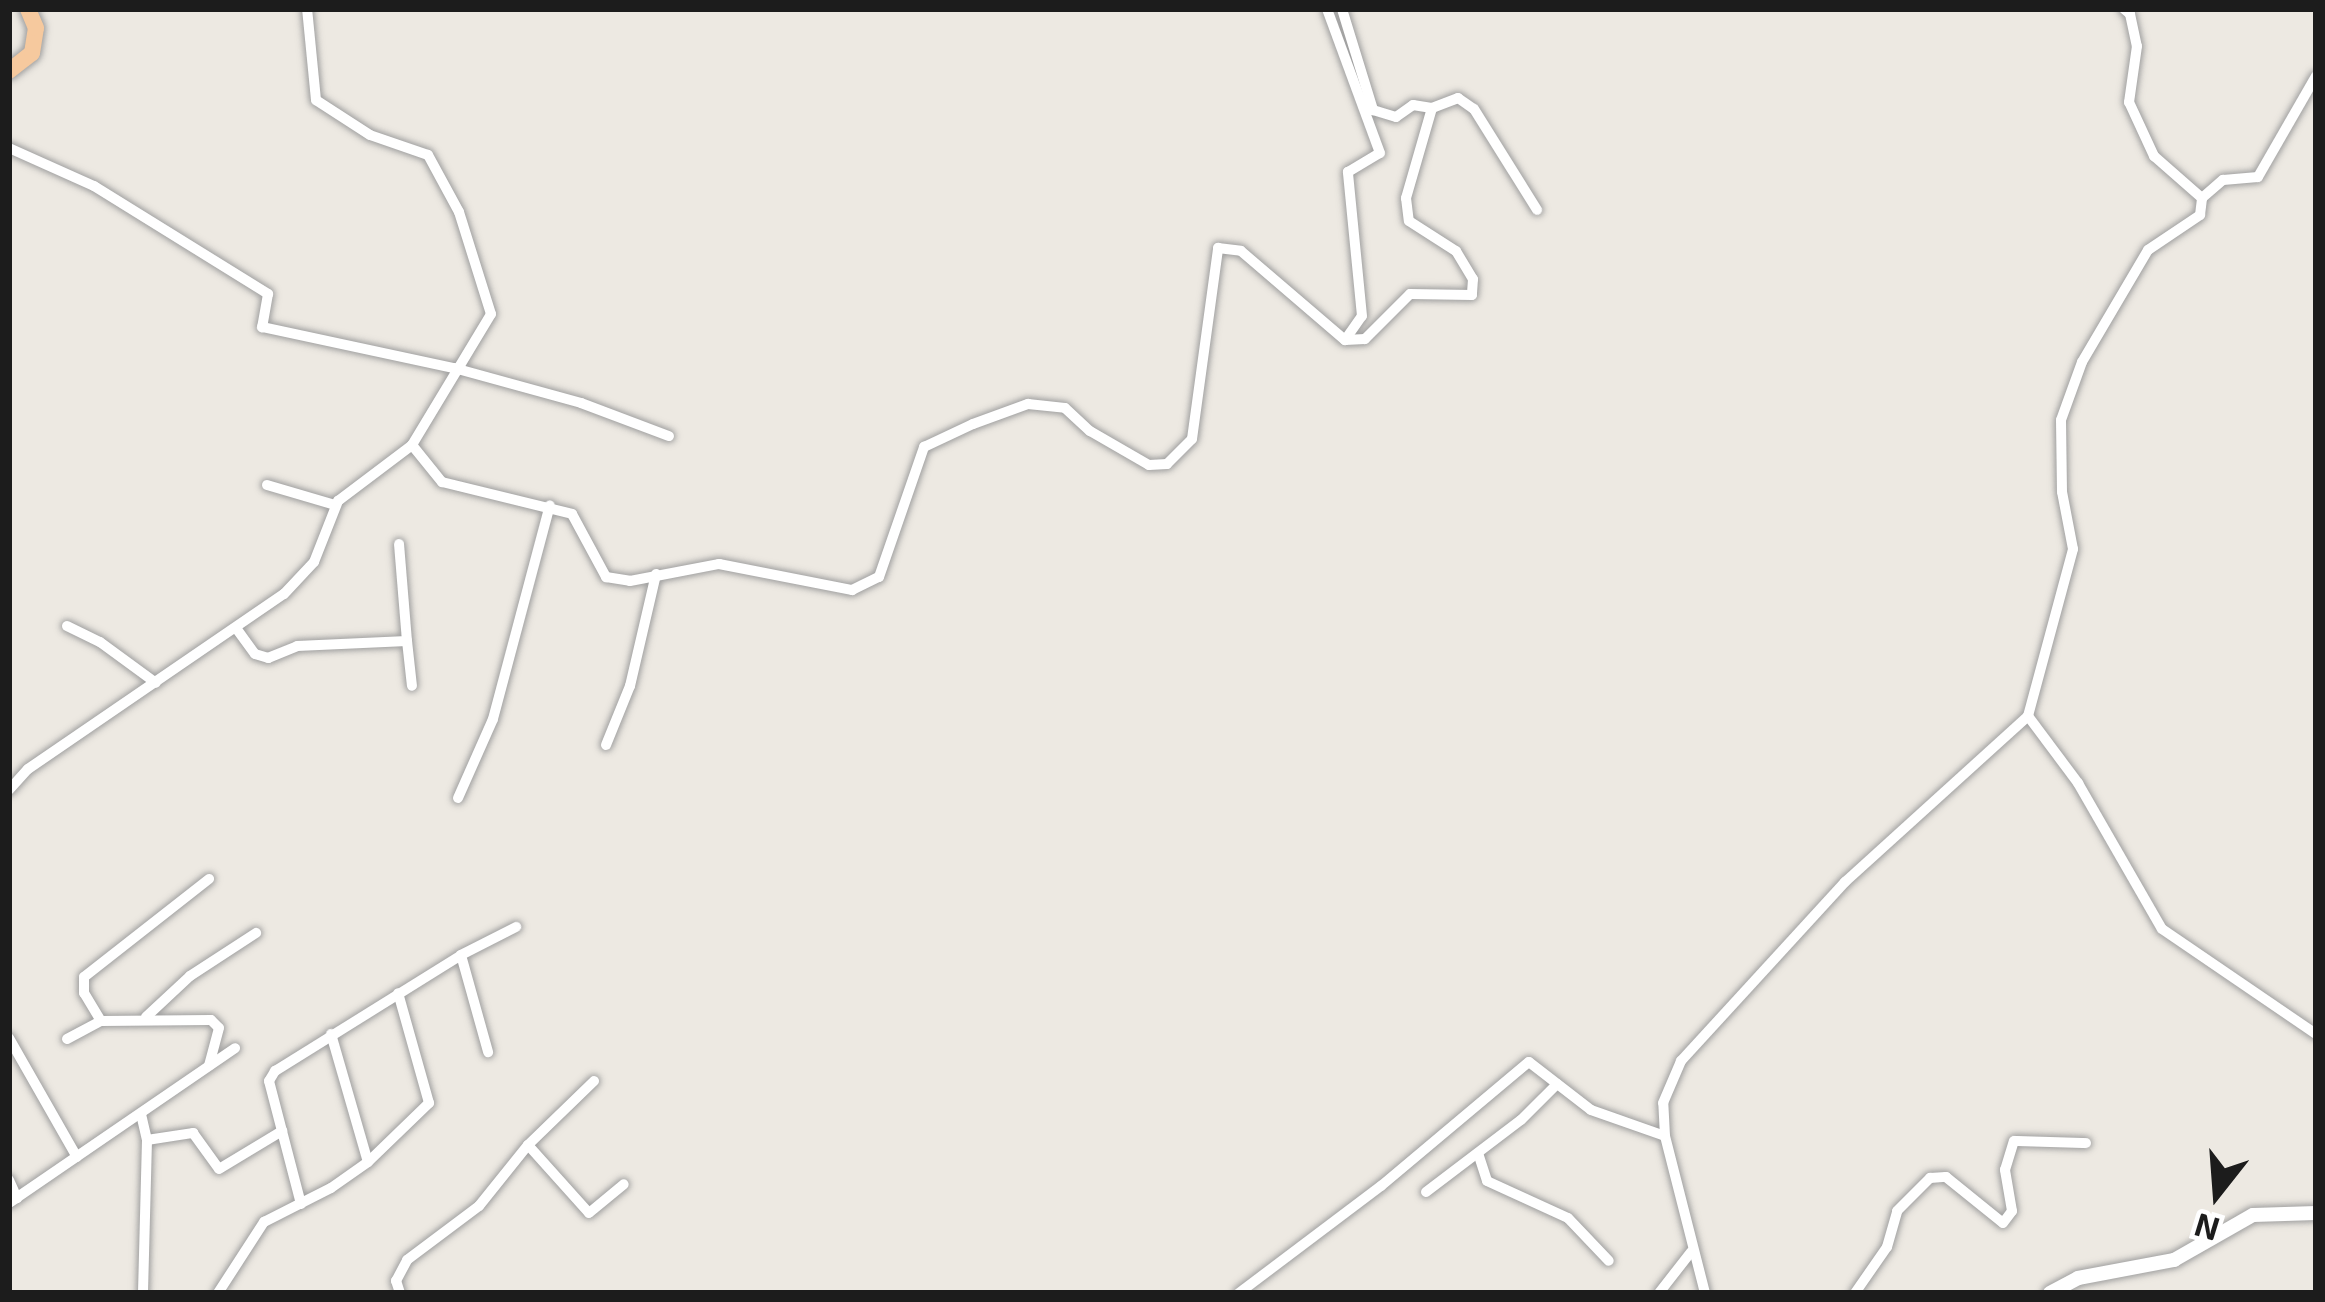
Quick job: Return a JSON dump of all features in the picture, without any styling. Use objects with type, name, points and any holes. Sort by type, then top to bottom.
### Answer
[{"type":"main road","points":[[9,71],[32,52],[36,28],[28,9]]},
{"type":"street","points":[[9,790],[28,769],[284,594],[314,562],[335,505],[412,445],[454,368],[491,314],[459,212],[444,176],[428,155],[364,132],[316,100],[307,9]]},
{"type":"street","points":[[1327,9],[1380,153],[1348,172],[1362,316],[1346,340]]},
{"type":"street","points":[[1342,9],[1372,110],[1396,117],[1413,105],[1432,108],[1458,98],[1474,109],[1537,210]]},
{"type":"street","points":[[2124,9],[2130,14],[2137,46],[2129,102],[2154,156],[2202,197]]},
{"type":"street","points":[[1705,1293],[1665,1136],[1663,1103],[1681,1061],[1736,995],[1845,882],[2028,716],[2073,549],[2062,492],[2062,420],[2111,305],[2148,250],[2200,215],[2202,197],[2223,181],[2258,177],[2316,76]]},
{"type":"street","points":[[412,445],[442,482],[572,514],[606,578],[630,581],[719,564],[853,590],[879,577],[924,447],[1028,404],[1065,408],[1090,431],[1149,465],[1167,464],[1192,439],[1218,248],[1241,251],[1346,340],[1365,340],[1410,295],[1472,296],[1473,279],[1456,251],[1409,221],[1406,198],[1432,108]]},
{"type":"street","points":[[9,148],[94,186],[268,294],[262,327],[454,368],[581,403],[669,436]]},
{"type":"street","points":[[267,485],[335,505]]},
{"type":"street","points":[[458,798],[499,698],[550,505]]},
{"type":"street","points":[[399,544],[412,686]]},
{"type":"street","points":[[606,746],[630,686],[656,574]]},
{"type":"street","points":[[67,626],[100,642],[157,683]]},
{"type":"street","points":[[236,628],[255,654],[268,658],[297,646],[407,641]]},
{"type":"street","points":[[2028,716],[2078,783],[2162,929],[2316,1034]]},
{"type":"street","points":[[101,1021],[84,993],[84,977],[209,878]]},
{"type":"street","points":[[301,1204],[269,1081],[331,1034],[516,927]]},
{"type":"street","points":[[146,1018],[190,976],[256,933]]},
{"type":"street","points":[[461,955],[488,1052]]},
{"type":"street","points":[[218,1293],[264,1222],[368,1162],[429,1103],[398,993]]},
{"type":"street","points":[[67,1039],[101,1021],[184,1016],[218,1024],[208,1066]]},
{"type":"street","points":[[331,1034],[368,1162]]},
{"type":"street","points":[[9,1038],[77,1157]]},
{"type":"street","points":[[9,1180],[13,1200],[235,1048]]},
{"type":"street","points":[[1239,1293],[1381,1186],[1529,1062],[1591,1110],[1665,1136]]},
{"type":"street","points":[[400,1293],[396,1281],[407,1260],[479,1206],[528,1145],[594,1081]]},
{"type":"street","points":[[1426,1192],[1557,1084]]},
{"type":"street","points":[[140,1114],[147,1140],[143,1293]]},
{"type":"street","points":[[147,1140],[194,1133],[219,1169],[282,1131]]},
{"type":"street","points":[[1855,1293],[1887,1247],[1897,1211],[1930,1178],[1946,1177],[2003,1222],[2012,1211],[2005,1170],[2014,1141],[2086,1143]]},
{"type":"street","points":[[528,1145],[589,1213],[624,1184]]},
{"type":"street","points":[[1478,1153],[1487,1181]]},
{"type":"street","points":[[1457,1167],[1568,1218],[1609,1261]]},
{"type":"street","points":[[2050,1293],[2078,1278],[2174,1260],[2252,1215],[2316,1213]]},
{"type":"street","points":[[1659,1293],[1691,1252]]}]
